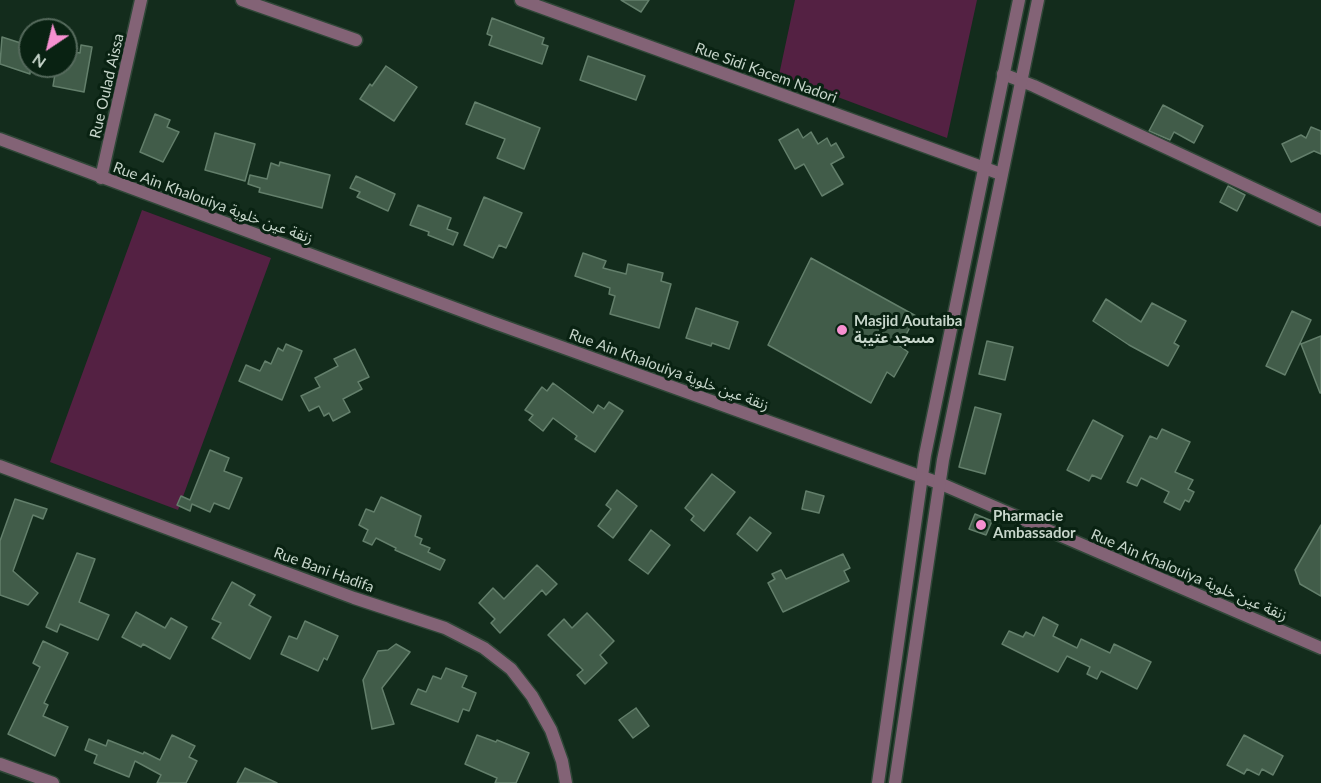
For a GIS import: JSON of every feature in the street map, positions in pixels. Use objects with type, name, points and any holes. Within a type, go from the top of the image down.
[{"type":"street","name":"Rue Oulad Aissa","points":[[101,178],[141,0]]},
{"type":"street","points":[[242,0],[356,40]]},
{"type":"street","name":"Rue Sidi Kacem Nadori","points":[[520,0],[1001,174]]},
{"type":"street","points":[[878,783],[922,476],[1019,0]]},
{"type":"street","points":[[895,783],[939,483],[1038,0]]},
{"type":"street","points":[[1003,74],[1321,220]]},
{"type":"street","name":"Rue Ain Khalouiya زنقة عين خلوية","points":[[0,139],[481,318],[922,476],[1321,648]]},
{"type":"street","name":"Rue Bani Hadifa","points":[[0,466],[354,598],[445,628],[484,648],[511,669],[532,696],[551,730],[562,761],[566,783]]},
{"type":"street","points":[[0,764],[53,783]]},
{"type":"shaded area","points":[[795,0],[977,0],[947,138],[779,75]]},
{"type":"shaded area","points":[[142,210],[271,258],[178,510],[50,462]]},
{"type":"building","points":[[621,0],[649,0],[641,12]]},
{"type":"building","points":[[492,18],[544,38],[542,44],[548,46],[542,64],[489,45],[492,36],[487,34]]},
{"type":"building","points":[[2,37],[18,42],[18,70],[0,64]]},
{"type":"building","points":[[81,45],[92,47],[84,92],[53,86],[54,78],[78,78],[78,53],[80,53]]},
{"type":"building","points":[[588,56],[645,76],[636,100],[580,80]]},
{"type":"building","points":[[386,66],[417,87],[394,121],[360,99]]},
{"type":"building","points":[[475,102],[540,128],[524,169],[497,158],[505,139],[466,124]]},
{"type":"building","points":[[1163,105],[1203,126],[1194,143],[1174,132],[1170,140],[1149,131]]},
{"type":"building","points":[[155,114],[170,120],[167,127],[179,132],[163,162],[140,152]]},
{"type":"building","points":[[1311,127],[1321,131],[1321,154],[1314,151],[1291,162],[1282,144],[1301,135],[1306,138]]},
{"type":"building","points":[[798,129],[803,138],[811,132],[818,144],[827,138],[831,146],[836,143],[844,157],[831,164],[843,184],[822,196],[804,164],[795,169],[779,140]]},
{"type":"building","points":[[215,133],[255,144],[245,181],[205,170]]},
{"type":"building","points":[[280,162],[330,175],[322,208],[259,192],[260,188],[248,184],[250,175],[267,179],[271,163],[279,166]]},
{"type":"building","points":[[356,176],[395,194],[388,211],[357,197],[360,192],[350,188]]},
{"type":"building","points":[[1228,186],[1245,195],[1237,211],[1220,202]]},
{"type":"building","points":[[484,197],[522,213],[506,248],[499,245],[493,258],[464,245]]},
{"type":"building","points":[[418,205],[451,218],[447,229],[458,233],[453,245],[410,225]]},
{"type":"building","points":[[583,253],[606,261],[603,268],[626,274],[628,264],[663,273],[661,281],[671,284],[659,328],[610,314],[615,296],[609,294],[610,288],[575,276]]},
{"type":"building","name":"Masjid Aoutaiba مسجد عتيبة","points":[[811,258],[916,316],[900,346],[908,352],[894,377],[887,372],[871,403],[768,345]]},
{"type":"building","points":[[1106,299],[1141,322],[1152,303],[1186,321],[1174,343],[1179,346],[1168,366],[1129,345],[1093,321]]},
{"type":"building","points":[[696,308],[738,322],[729,349],[686,338]]},
{"type":"building","points":[[1292,311],[1311,320],[1285,375],[1266,366]]},
{"type":"building","points":[[1321,336],[1321,393],[1320,393],[1301,344]]},
{"type":"building","points":[[987,341],[1013,347],[1005,380],[979,374]]},
{"type":"building","points":[[286,344],[302,351],[282,400],[239,381],[246,365],[260,371],[265,361],[271,364],[278,348],[283,351]]},
{"type":"building","points":[[355,349],[369,377],[358,382],[362,389],[343,399],[350,412],[333,421],[329,413],[324,416],[319,406],[309,411],[301,396],[320,387],[315,378],[338,366],[334,359]]},
{"type":"building","points":[[553,383],[593,413],[598,405],[604,409],[609,402],[623,411],[595,452],[575,439],[577,436],[553,418],[543,431],[529,420],[533,415],[525,410],[542,387],[547,391]]},
{"type":"building","points":[[975,407],[1001,414],[985,474],[959,467]]},
{"type":"building","points":[[1093,420],[1123,436],[1101,479],[1092,475],[1089,481],[1067,470]]},
{"type":"building","points":[[1162,429],[1190,442],[1175,472],[1193,480],[1188,489],[1194,492],[1189,502],[1185,500],[1180,510],[1164,502],[1169,492],[1141,478],[1137,486],[1127,482],[1150,436],[1157,439]]},
{"type":"building","points":[[210,450],[229,458],[224,471],[242,478],[229,509],[214,503],[210,512],[192,504],[190,511],[177,505],[181,496],[190,500]]},
{"type":"building","points":[[712,474],[735,492],[704,531],[691,520],[694,516],[685,508]]},
{"type":"building","points":[[617,490],[637,506],[613,538],[598,526],[611,509],[606,505]]},
{"type":"building","points":[[806,491],[824,496],[819,513],[802,509]]},
{"type":"building","points":[[381,497],[421,516],[415,536],[422,539],[420,544],[430,548],[428,552],[445,560],[440,570],[395,550],[396,548],[376,538],[372,545],[363,541],[368,530],[359,525],[366,509],[374,512]]},
{"type":"building","points":[[15,499],[47,509],[43,519],[33,515],[13,571],[38,593],[28,605],[0,595],[0,541]]},
{"type":"building","name":"Pharmacie Ambassador","points":[[975,514],[992,521],[986,535],[969,529]]},
{"type":"building","points":[[750,517],[771,533],[757,551],[737,534]]},
{"type":"building","points":[[1321,525],[1321,596],[1300,584],[1295,570]]},
{"type":"building","points":[[651,530],[670,545],[648,574],[629,560]]},
{"type":"building","points":[[77,553],[95,559],[79,602],[109,615],[98,640],[60,624],[57,632],[46,627]]},
{"type":"building","points":[[843,554],[850,568],[844,571],[849,581],[783,612],[768,583],[775,579],[772,574],[781,570],[786,579]]},
{"type":"building","points":[[537,565],[557,584],[546,595],[542,590],[500,633],[491,623],[495,619],[479,603],[493,588],[504,599]]},
{"type":"building","points":[[232,582],[255,595],[249,605],[271,617],[250,659],[212,638],[221,623],[212,619]]},
{"type":"building","points":[[136,612],[165,628],[171,618],[187,627],[170,659],[143,644],[141,647],[122,637]]},
{"type":"building","points":[[587,613],[614,641],[600,655],[607,663],[585,684],[577,675],[583,670],[548,635],[564,619],[572,628]]},
{"type":"building","points":[[1043,617],[1058,625],[1053,636],[1077,648],[1081,639],[1110,653],[1114,644],[1151,662],[1137,689],[1101,671],[1097,679],[1087,674],[1090,667],[1067,656],[1058,672],[1002,644],[1009,631],[1023,637],[1026,632],[1034,636]]},
{"type":"building","points":[[305,621],[338,636],[327,660],[324,658],[318,671],[281,654],[289,636],[297,639]]},
{"type":"building","points":[[43,641],[68,653],[44,703],[48,705],[43,716],[68,727],[55,756],[8,734],[40,667],[33,663]]},
{"type":"building","points":[[396,644],[410,652],[382,688],[394,724],[372,729],[363,680],[378,651],[388,650]]},
{"type":"building","points":[[446,668],[467,676],[462,687],[476,693],[469,711],[463,709],[458,722],[411,704],[418,689],[426,692],[433,676],[441,679]]},
{"type":"building","points":[[636,708],[649,726],[633,738],[619,720]]},
{"type":"building","points":[[172,735],[195,746],[189,757],[197,761],[186,783],[157,783],[161,775],[135,761],[129,777],[94,763],[97,755],[85,750],[89,739],[106,746],[108,740],[160,760]]},
{"type":"building","points":[[477,735],[496,742],[497,740],[529,753],[516,783],[495,783],[497,778],[465,764]]},
{"type":"building","points":[[1244,735],[1283,756],[1273,775],[1262,769],[1259,775],[1247,769],[1244,774],[1227,765]]},
{"type":"building","points":[[245,768],[277,783],[237,783]]},
{"type":"place","name":"Masjid Aoutaiba مسجد عتيبة","points":[[842,330]]},
{"type":"place","name":"Pharmacie Ambassador","points":[[981,525]]}]
